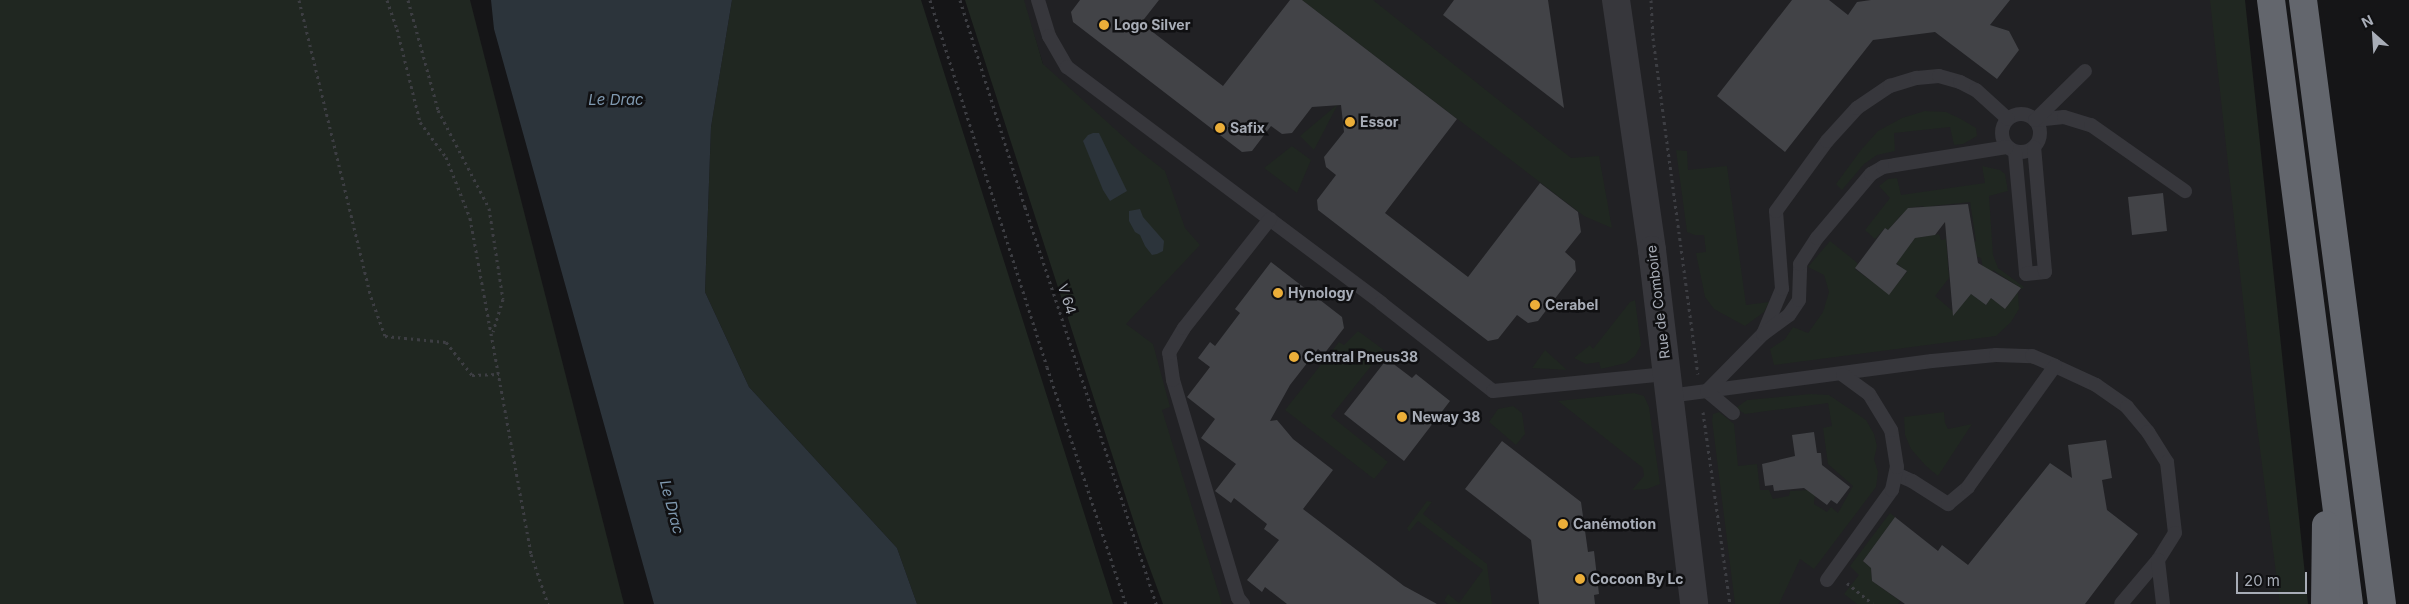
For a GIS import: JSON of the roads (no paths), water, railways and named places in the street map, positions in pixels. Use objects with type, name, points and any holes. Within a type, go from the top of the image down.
[{"type":"highway","points":[[2271,0],[2349,604]]},
{"type":"highway","points":[[2302,0],[2382,604]]},
{"type":"highway","points":[[2325,604],[2329,446]]},
{"type":"street","name":"Rue de Comboire","points":[[1616,0],[1652,250],[1694,604]]},
{"type":"lane","points":[[1038,0],[1049,36],[1067,68],[1270,219],[1493,392],[1668,385],[1704,392],[1932,361],[1996,355],[2032,356],[2096,385],[2127,407],[2148,432],[2166,462],[2174,533],[2158,560],[2121,604]]},
{"type":"lane","points":[[2035,120],[2085,71]]},
{"type":"lane","points":[[1763,334],[1782,289],[1776,212],[1827,142],[1857,108],[1890,86],[1917,78],[1939,76],[1960,82],[1976,90],[2008,119]]},
{"type":"lane","points":[[1704,392],[1763,334],[1790,315],[1798,300],[1800,264],[1817,238],[1870,174],[1882,167],[1895,164],[2011,149],[2026,152],[2034,147],[2040,139],[2040,129],[2035,120],[2027,115],[2017,114],[2008,119],[2002,128],[2002,138],[2011,149],[2026,274],[2045,272],[2034,147]]},
{"type":"lane","points":[[2035,120],[2064,117],[2091,125],[2185,191]]},
{"type":"lane","points":[[1243,604],[1238,598],[1176,389],[1169,353],[1184,328],[1270,219]]},
{"type":"lane","points":[[1896,474],[1912,481],[1948,504],[1968,487],[2055,366]]},
{"type":"lane","points":[[1830,576],[1892,490],[1897,467],[1891,430],[1869,394],[1843,374]]},
{"type":"lane","points":[[1704,392],[1733,413]]},
{"type":"lane","points":[[2158,560],[2163,604]]},
{"type":"water","name":"Le Drac","points":[[491,0],[732,0],[711,127],[705,292],[749,387],[897,548],[917,604],[654,604],[494,29]]},
{"type":"water","points":[[1099,133],[1127,191],[1110,201],[1103,190],[1083,141],[1088,135]]},
{"type":"water","points":[[1140,209],[1143,217],[1164,241],[1163,251],[1157,254],[1152,255],[1129,221],[1129,211]]},
{"type":"place","name":"Logo Silver","points":[[1104,25]]},
{"type":"place","name":"Essor","points":[[1350,122]]},
{"type":"place","name":"Safix","points":[[1220,128]]},
{"type":"place","name":"Hynology","points":[[1278,293]]},
{"type":"place","name":"Cerabel","points":[[1535,305]]},
{"type":"place","name":"Central Pneus38","points":[[1294,357]]},
{"type":"place","name":"Neway 38","points":[[1402,417]]},
{"type":"place","name":"Canémotion","points":[[1563,524]]},
{"type":"place","name":"Cocoon By Lc","points":[[1580,579]]}]
